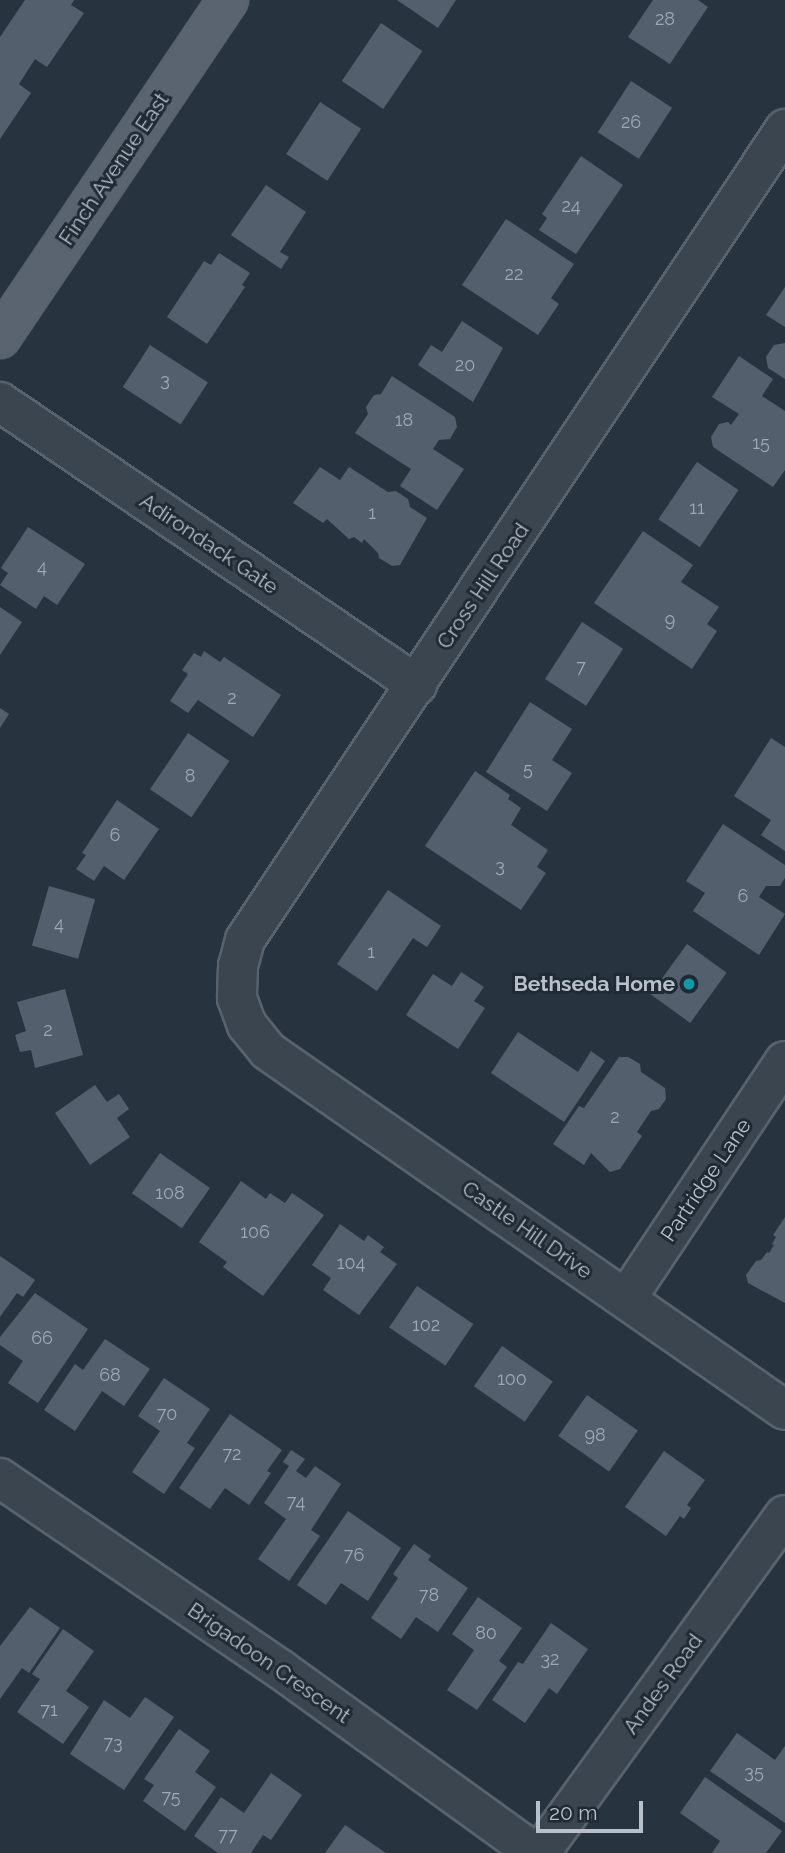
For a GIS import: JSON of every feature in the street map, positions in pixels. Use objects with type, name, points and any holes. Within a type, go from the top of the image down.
[{"type":"main road","name":"Finch Avenue East","points":[[0,338],[228,0]]},
{"type":"street","name":"Cross Hill Road","points":[[268,1051],[247,1025],[237,998],[238,966],[246,940],[785,129]]},
{"type":"street","name":"Adirondack Gate","points":[[0,402],[417,685]]},
{"type":"street","name":"Castle Hill Drive","points":[[268,1051],[785,1410]]},
{"type":"street","name":"Partridge Lane","points":[[626,1299],[785,1061]]},
{"type":"street","name":"Brigadoon Crescent","points":[[0,1478],[280,1670],[538,1853]]},
{"type":"street","name":"Andes Road","points":[[538,1853],[785,1515]]},
{"type":"building","points":[[25,0],[74,0],[71,5],[84,13],[47,67],[35,59],[19,84],[31,93],[0,139],[0,37]]},
{"type":"building","points":[[397,0],[456,0],[438,28]]},
{"type":"building","points":[[653,0],[698,0],[708,7],[670,64],[628,37]]},
{"type":"building","points":[[381,23],[422,51],[383,109],[342,81]]},
{"type":"building","points":[[631,81],[672,108],[639,159],[598,132]]},
{"type":"building","points":[[320,102],[361,129],[327,181],[286,154]]},
{"type":"building","points":[[581,156],[623,185],[576,254],[539,230],[547,218],[542,214]]},
{"type":"building","points":[[266,185],[306,212],[280,252],[289,257],[281,269],[231,235]]},
{"type":"building","points":[[506,219],[574,264],[551,298],[559,304],[538,335],[462,285]]},
{"type":"building","points":[[219,253],[250,273],[242,285],[245,287],[207,344],[167,317],[204,261],[211,265]]},
{"type":"building","points":[[785,287],[785,327],[766,315]]},
{"type":"building","points":[[462,321],[503,348],[473,402],[418,365],[431,345],[442,352]]},
{"type":"building","points":[[785,343],[785,379],[768,368],[766,357],[774,345]]},
{"type":"building","points":[[150,345],[208,383],[181,425],[123,387]]},
{"type":"building","points":[[739,356],[773,379],[762,396],[785,411],[785,470],[773,487],[713,447],[711,437],[719,424],[728,422],[731,425],[739,414],[712,397]]},
{"type":"building","points":[[392,376],[455,417],[457,427],[450,439],[439,440],[433,449],[464,469],[437,510],[400,486],[411,469],[355,433],[368,414],[366,407],[374,395],[381,394]]},
{"type":"building","points":[[697,462],[738,490],[700,547],[658,519]]},
{"type":"building","points":[[320,467],[340,480],[349,467],[388,492],[396,491],[408,499],[410,507],[427,518],[400,565],[392,566],[379,558],[378,553],[364,539],[362,543],[354,537],[349,539],[327,519],[323,523],[293,503]]},
{"type":"building","points":[[28,527],[85,564],[57,605],[44,596],[36,609],[0,585],[8,573],[1,568]]},
{"type":"building","points":[[643,531],[693,565],[681,582],[719,607],[707,624],[717,631],[692,669],[594,603]]},
{"type":"building","points":[[0,607],[22,622],[0,655]]},
{"type":"building","points":[[582,622],[623,649],[586,706],[545,679]]},
{"type":"building","points":[[204,651],[220,662],[224,657],[281,695],[253,737],[198,700],[188,713],[170,701],[188,674],[182,670],[194,653],[201,657]]},
{"type":"building","points":[[530,702],[572,729],[552,760],[572,773],[547,811],[486,772]]},
{"type":"building","points":[[0,708],[9,714],[0,728]]},
{"type":"building","points":[[188,733],[229,761],[191,817],[150,789]]},
{"type":"building","points":[[771,738],[785,747],[785,851],[761,835],[771,820],[734,796]]},
{"type":"building","points":[[475,771],[510,795],[508,799],[521,808],[511,825],[548,850],[537,867],[546,873],[521,910],[425,846]]},
{"type":"building","points":[[117,800],[159,829],[124,880],[104,866],[94,881],[76,869],[86,855],[82,853]]},
{"type":"building","points":[[723,824],[785,865],[785,878],[780,886],[766,886],[759,897],[785,914],[759,955],[693,911],[705,893],[686,881]]},
{"type":"building","points":[[49,886],[95,899],[78,959],[32,946]]},
{"type":"building","points":[[388,890],[441,926],[427,947],[413,938],[377,991],[337,964]]},
{"type":"building","name":"Bethseda Home","points":[[687,944],[727,973],[690,1023],[651,994]]},
{"type":"building","points":[[461,972],[484,987],[474,1001],[485,1008],[458,1049],[406,1015],[433,974],[452,986]]},
{"type":"building","points":[[65,989],[83,1055],[35,1068],[31,1050],[20,1052],[15,1035],[26,1031],[17,1002]]},
{"type":"building","points":[[518,1032],[578,1072],[591,1051],[605,1061],[564,1122],[491,1073]]},
{"type":"building","points":[[619,1057],[628,1057],[640,1064],[641,1072],[665,1088],[666,1099],[659,1109],[651,1111],[637,1132],[642,1136],[620,1169],[610,1172],[591,1153],[584,1165],[553,1144],[579,1106],[584,1108]]},
{"type":"building","points":[[95,1085],[107,1102],[119,1094],[129,1109],[117,1118],[130,1137],[90,1165],[55,1113]]},
{"type":"building","points":[[160,1153],[210,1188],[182,1228],[132,1193]]},
{"type":"building","points":[[241,1181],[266,1199],[270,1193],[285,1203],[292,1193],[324,1215],[263,1296],[223,1267],[227,1262],[199,1242]]},
{"type":"building","points":[[785,1217],[785,1303],[748,1283],[746,1275],[756,1261],[769,1253],[776,1237],[773,1235]]},
{"type":"building","points":[[340,1224],[364,1241],[368,1235],[384,1247],[380,1252],[397,1264],[359,1315],[323,1290],[331,1278],[312,1265]]},
{"type":"building","points":[[0,1256],[35,1280],[23,1297],[17,1293],[0,1317]]},
{"type":"building","points":[[417,1286],[473,1324],[445,1365],[389,1327]]},
{"type":"building","points":[[35,1293],[88,1329],[38,1403],[8,1383],[23,1361],[0,1345],[0,1337]]},
{"type":"building","points":[[105,1339],[150,1369],[124,1406],[102,1391],[75,1431],[44,1410],[75,1364],[83,1370]]},
{"type":"building","points":[[502,1346],[553,1382],[525,1422],[474,1386]]},
{"type":"building","points":[[164,1378],[210,1409],[187,1443],[195,1448],[164,1494],[132,1472],[160,1431],[138,1416]]},
{"type":"building","points":[[587,1395],[638,1431],[609,1472],[558,1436]]},
{"type":"building","points":[[230,1414],[282,1450],[267,1471],[271,1473],[249,1505],[225,1488],[210,1509],[179,1488]]},
{"type":"building","points":[[291,1450],[305,1459],[296,1471],[306,1478],[315,1466],[341,1484],[311,1530],[320,1536],[289,1581],[258,1559],[286,1519],[264,1503],[289,1466],[283,1462]]},
{"type":"building","points":[[664,1451],[705,1480],[687,1505],[691,1508],[684,1519],[680,1516],[666,1536],[625,1507]]},
{"type":"building","points":[[348,1511],[401,1548],[368,1601],[341,1583],[326,1605],[297,1585]]},
{"type":"building","points":[[414,1544],[431,1556],[428,1560],[468,1588],[438,1632],[416,1617],[401,1639],[371,1618],[398,1578],[393,1574]]},
{"type":"building","points":[[478,1597],[522,1628],[499,1661],[507,1667],[477,1710],[447,1690],[474,1650],[452,1634]]},
{"type":"building","points":[[30,1607],[60,1628],[29,1673],[22,1668],[0,1699],[0,1646]]},
{"type":"building","points":[[551,1623],[588,1649],[557,1694],[549,1688],[525,1723],[492,1700],[518,1662],[523,1664]]},
{"type":"building","points":[[63,1629],[94,1651],[66,1691],[89,1707],[63,1744],[17,1712],[40,1679],[32,1674]]},
{"type":"building","points":[[145,1697],[174,1717],[124,1790],[70,1754],[104,1700],[130,1718]]},
{"type":"building","points":[[179,1729],[210,1751],[195,1772],[216,1787],[185,1831],[143,1801],[154,1785],[144,1779]]},
{"type":"building","points":[[737,1733],[775,1760],[785,1746],[785,1823],[710,1771]]},
{"type":"building","points":[[271,1773],[302,1795],[271,1840],[263,1835],[251,1853],[218,1853],[194,1836],[221,1797],[244,1813]]},
{"type":"building","points":[[705,1777],[782,1831],[766,1853],[712,1853],[720,1841],[680,1813]]},
{"type":"building","points":[[345,1825],[386,1853],[325,1853]]},
{"type":"place","name":"Bethseda Home","points":[[689,984]]}]
